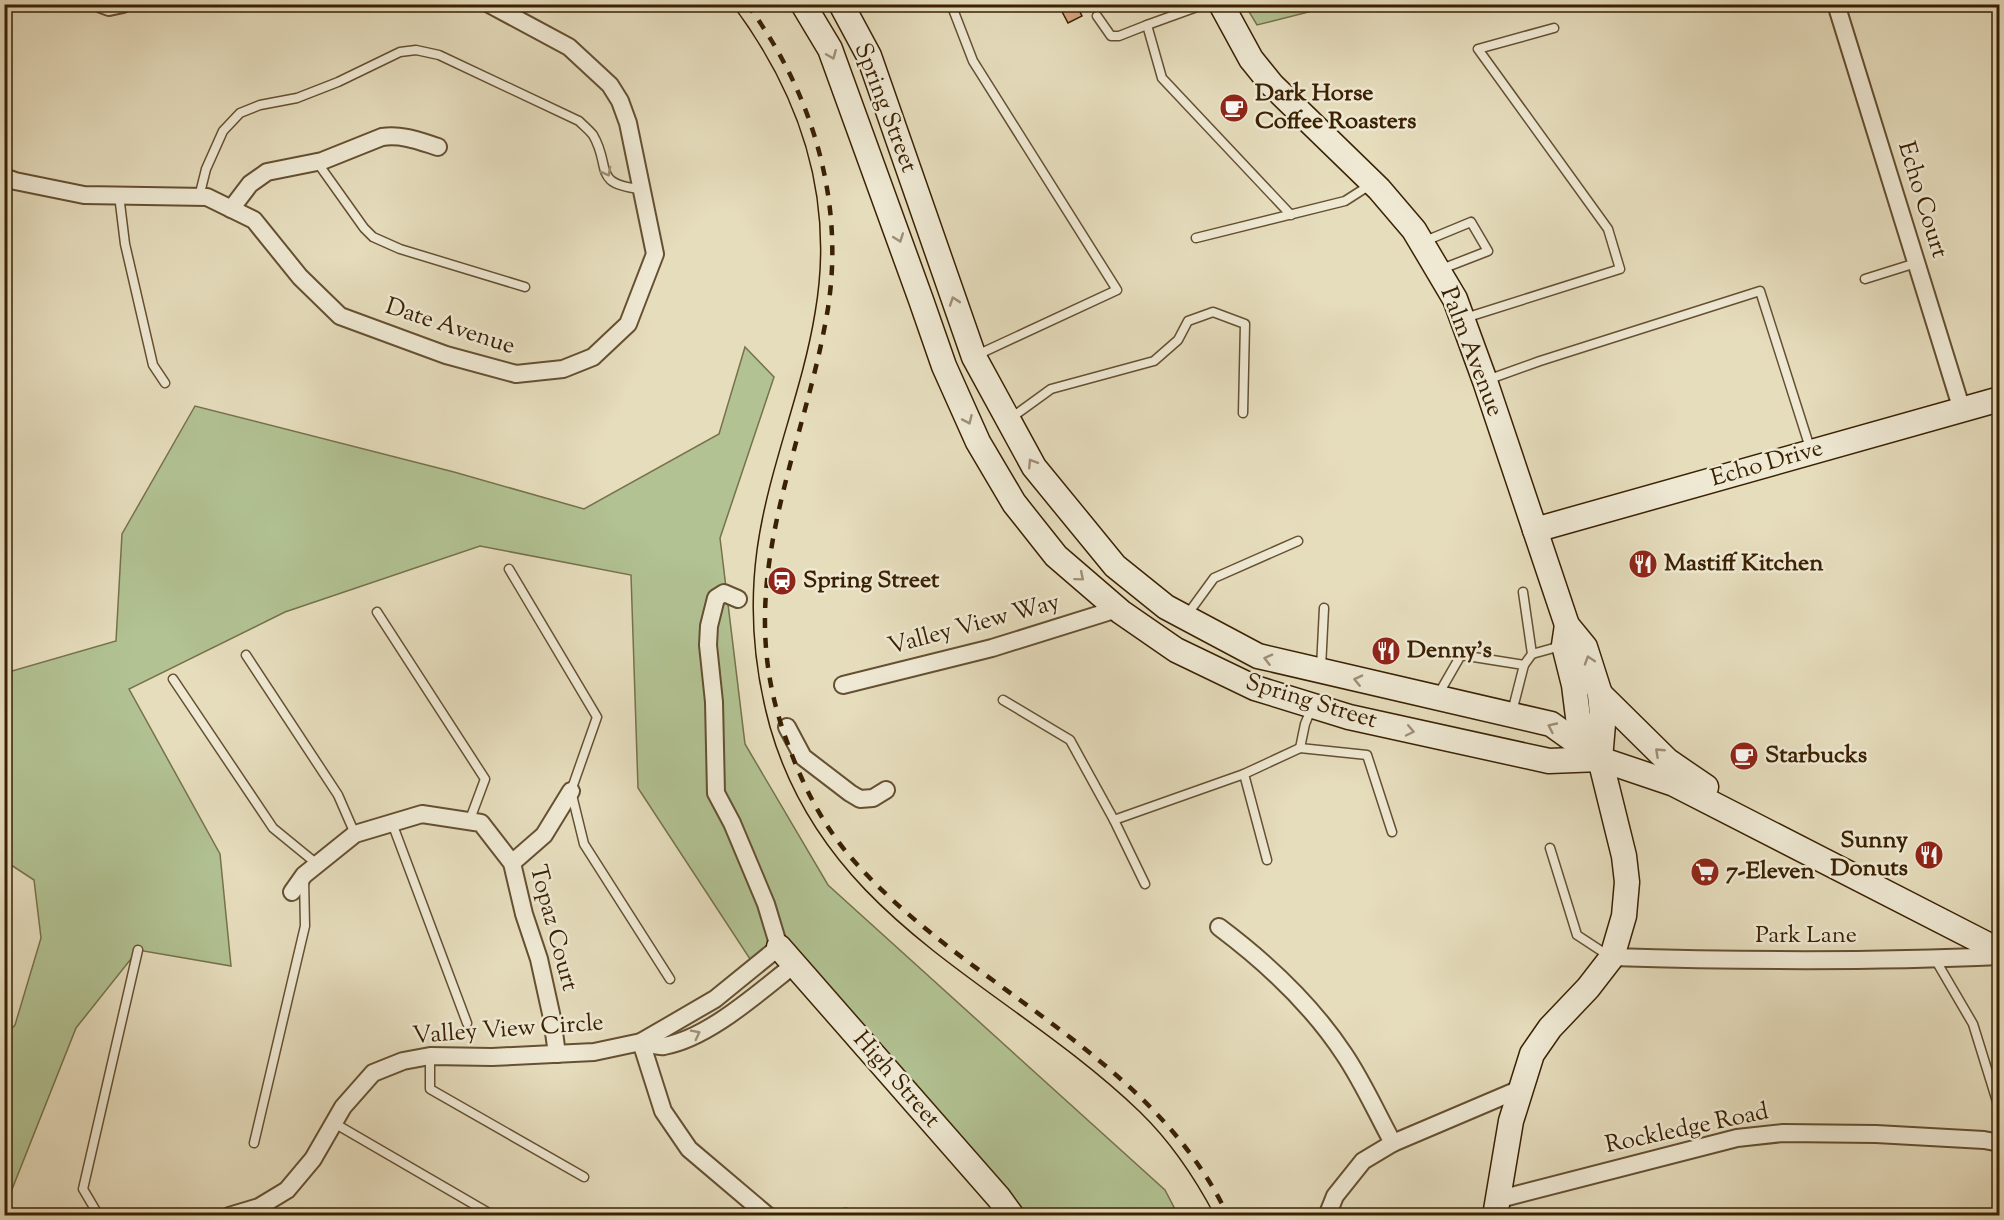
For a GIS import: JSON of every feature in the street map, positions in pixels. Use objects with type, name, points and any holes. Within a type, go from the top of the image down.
[{"type":"main road","name":"Spring Street","points":[[803,4],[830,49],[944,366],[978,442],[1014,503],[1056,556],[1117,609],[1176,650],[1255,688],[1349,717],[1549,760],[1600,759]]},
{"type":"main road","name":"Spring Street","points":[[841,4],[868,56],[974,357],[1034,467],[1115,566],[1166,607],[1258,656],[1551,724],[1600,759],[1674,784],[2000,951]]},
{"type":"main road","name":"Palm Avenue","points":[[1221,4],[1251,59],[1272,85],[1372,183],[1414,230],[1455,299],[1535,530],[1566,635],[1578,717],[1600,759]]},
{"type":"main road","name":"Echo Drive","points":[[1535,530],[2000,399]]},
{"type":"main road","name":"Palm Avenue","points":[[1566,635],[1585,647],[1600,694],[1603,724],[1600,759]]},
{"type":"main road","points":[[1312,706],[1323,672]]},
{"type":"main road","points":[[1600,694],[1668,761],[1705,786],[1716,805]]},
{"type":"main road","points":[[1496,1208],[1511,1121],[1532,1054],[1550,1028],[1588,988],[1612,957],[1624,916],[1627,882],[1624,856],[1600,759]]},
{"type":"main road","name":"High Street","points":[[787,955],[1012,1215]]},
{"type":"street","points":[[101,4],[109,7],[123,4]]},
{"type":"street","name":"Date Avenue","points":[[4,177],[15,182],[84,195],[207,197],[254,220],[300,277],[340,316],[446,355],[516,374],[563,369],[593,357],[628,324],[655,254],[628,123],[620,101],[610,85],[569,46],[489,4]]},
{"type":"street","name":"Echo Court","points":[[1836,4],[1962,410]]},
{"type":"street","points":[[231,209],[250,184],[267,172],[345,154],[382,137],[405,137],[438,147]]},
{"type":"street","points":[[641,1042],[662,1047],[689,1038],[722,1020],[787,955],[732,823],[716,792],[714,702],[708,645],[709,627],[716,598],[724,593],[738,599]]},
{"type":"street","name":"Valley View Way","points":[[843,685],[993,648],[1117,609]]},
{"type":"street","points":[[787,727],[803,757],[850,793],[860,799],[873,798],[886,790]]},
{"type":"street","points":[[512,863],[544,835],[571,791]]},
{"type":"street","name":"Topaz Court","points":[[292,892],[310,869],[355,834],[422,814],[482,823],[512,863],[524,914],[539,959],[557,1054]]},
{"type":"street","points":[[1219,927],[1260,958],[1313,1012],[1345,1055],[1393,1143]]},
{"type":"street","name":"Valley View Circle","points":[[229,1215],[259,1207],[288,1190],[313,1158],[344,1107],[373,1073],[403,1060],[430,1056],[492,1057],[594,1052],[641,1042],[787,955]]},
{"type":"street","name":"Park Lane","points":[[1612,957],[1736,960],[1935,959],[2000,956]]},
{"type":"street","points":[[641,1042],[663,1111],[689,1149],[768,1215]]},
{"type":"street","points":[[1327,1215],[1335,1196],[1363,1161],[1393,1143],[1520,1089]]},
{"type":"street","name":"Rockledge Road","points":[[1496,1208],[1737,1138],[1782,1132],[1876,1134],[1984,1140],[2000,1143]]},
{"type":"lane","points":[[951,4],[973,61],[1117,290],[974,357]]},
{"type":"lane","points":[[1097,16],[1112,36],[1119,36],[1205,4]]},
{"type":"lane","points":[[1147,25],[1162,78],[1291,214]]},
{"type":"lane","points":[[1462,319],[1620,270],[1608,229],[1478,49],[1554,28]]},
{"type":"lane","points":[[199,197],[206,169],[223,131],[240,113],[260,105],[297,98],[338,82],[400,52],[416,50],[439,55],[579,122],[592,133],[607,178],[614,184],[641,189]]},
{"type":"lane","points":[[317,162],[364,228],[373,237],[400,249],[525,287]]},
{"type":"lane","points":[[1196,238],[1345,201],[1372,183]]},
{"type":"lane","points":[[118,195],[125,244],[153,365],[165,383]]},
{"type":"lane","points":[[1422,243],[1471,222],[1488,251],[1438,270]]},
{"type":"lane","points":[[1865,279],[1916,263]]},
{"type":"lane","points":[[1485,381],[1540,361],[1760,291],[1811,452]]},
{"type":"lane","points":[[1008,420],[1052,389],[1154,361],[1178,340],[1188,321],[1213,312],[1245,324],[1243,413]]},
{"type":"lane","points":[[1185,618],[1214,578],[1298,541]]},
{"type":"lane","points":[[509,568],[597,717],[571,791],[584,844],[670,979]]},
{"type":"lane","points":[[1522,592],[1532,654]]},
{"type":"lane","points":[[1323,672],[1324,608]]},
{"type":"lane","points":[[377,612],[485,779],[469,822]]},
{"type":"lane","points":[[1511,715],[1524,665],[1532,654],[1566,635]]},
{"type":"lane","points":[[246,655],[338,795],[355,834]]},
{"type":"lane","points":[[1436,698],[1461,655],[1524,665]]},
{"type":"lane","points":[[173,679],[273,828],[310,869],[305,926],[254,1143]]},
{"type":"lane","points":[[1003,700],[1070,740],[1114,820],[1145,884]]},
{"type":"lane","points":[[1300,748],[1312,706]]},
{"type":"lane","points":[[1114,820],[1244,774],[1300,748],[1367,755],[1392,832]]},
{"type":"lane","points":[[1244,774],[1267,860]]},
{"type":"lane","points":[[392,823],[467,1023]]},
{"type":"lane","points":[[1550,848],[1577,935],[1612,957]]},
{"type":"lane","points":[[99,1215],[83,1189],[138,950]]},
{"type":"lane","points":[[1935,959],[1973,1024],[2000,1111]]},
{"type":"lane","points":[[430,1056],[430,1089],[584,1177]]},
{"type":"lane","points":[[334,1123],[494,1215]]},
{"type":"lane","points":[[832,1215],[846,1213],[848,1215]]},
{"type":"green space","points":[[1245,5],[1336,5],[1257,25]]},
{"type":"green space","points":[[745,347],[774,377],[720,538],[745,744],[828,885],[1165,1190],[1178,1215],[1000,1215],[780,947],[752,962],[638,788],[631,575],[480,546],[285,612],[129,689],[220,854],[231,966],[138,950],[76,1028],[5,1207],[5,1035],[15,1025],[41,938],[34,880],[5,861],[5,673],[116,641],[122,534],[195,406],[454,472],[584,509],[719,434]]},
{"type":"building","points":[[1058,4],[1076,4],[1082,16],[1068,23]]},
{"type":"tram line","points":[[732,4],[777,75],[794,112],[807,150],[816,189],[820,229],[820,270],[815,313],[802,372],[762,520],[753,594],[753,617],[760,683],[770,727],[796,795],[833,852],[876,901],[926,945],[1088,1066],[1140,1112],[1182,1161],[1215,1216]]},
{"type":"railway","points":[[747,4],[770,38],[806,112],[819,151],[832,232],[832,273],[827,314],[778,516],[769,566],[765,616],[768,668],[780,721],[792,756],[816,808],[848,854],[894,901],[944,944],[1103,1064],[1151,1108],[1194,1158],[1228,1216]]},
{"type":"place","name":"Dark Horse Coffee Roasters","points":[[1234,108]]},
{"type":"place","name":"Mastiff Kitchen","points":[[1643,564]]},
{"type":"place","name":"Spring Street","points":[[782,581]]},
{"type":"place","name":"Denny's","points":[[1386,651]]},
{"type":"place","name":"Starbucks","points":[[1744,756]]},
{"type":"place","name":"Sunny Donuts","points":[[1929,855]]},
{"type":"place","name":"7-Eleven","points":[[1705,872]]}]
